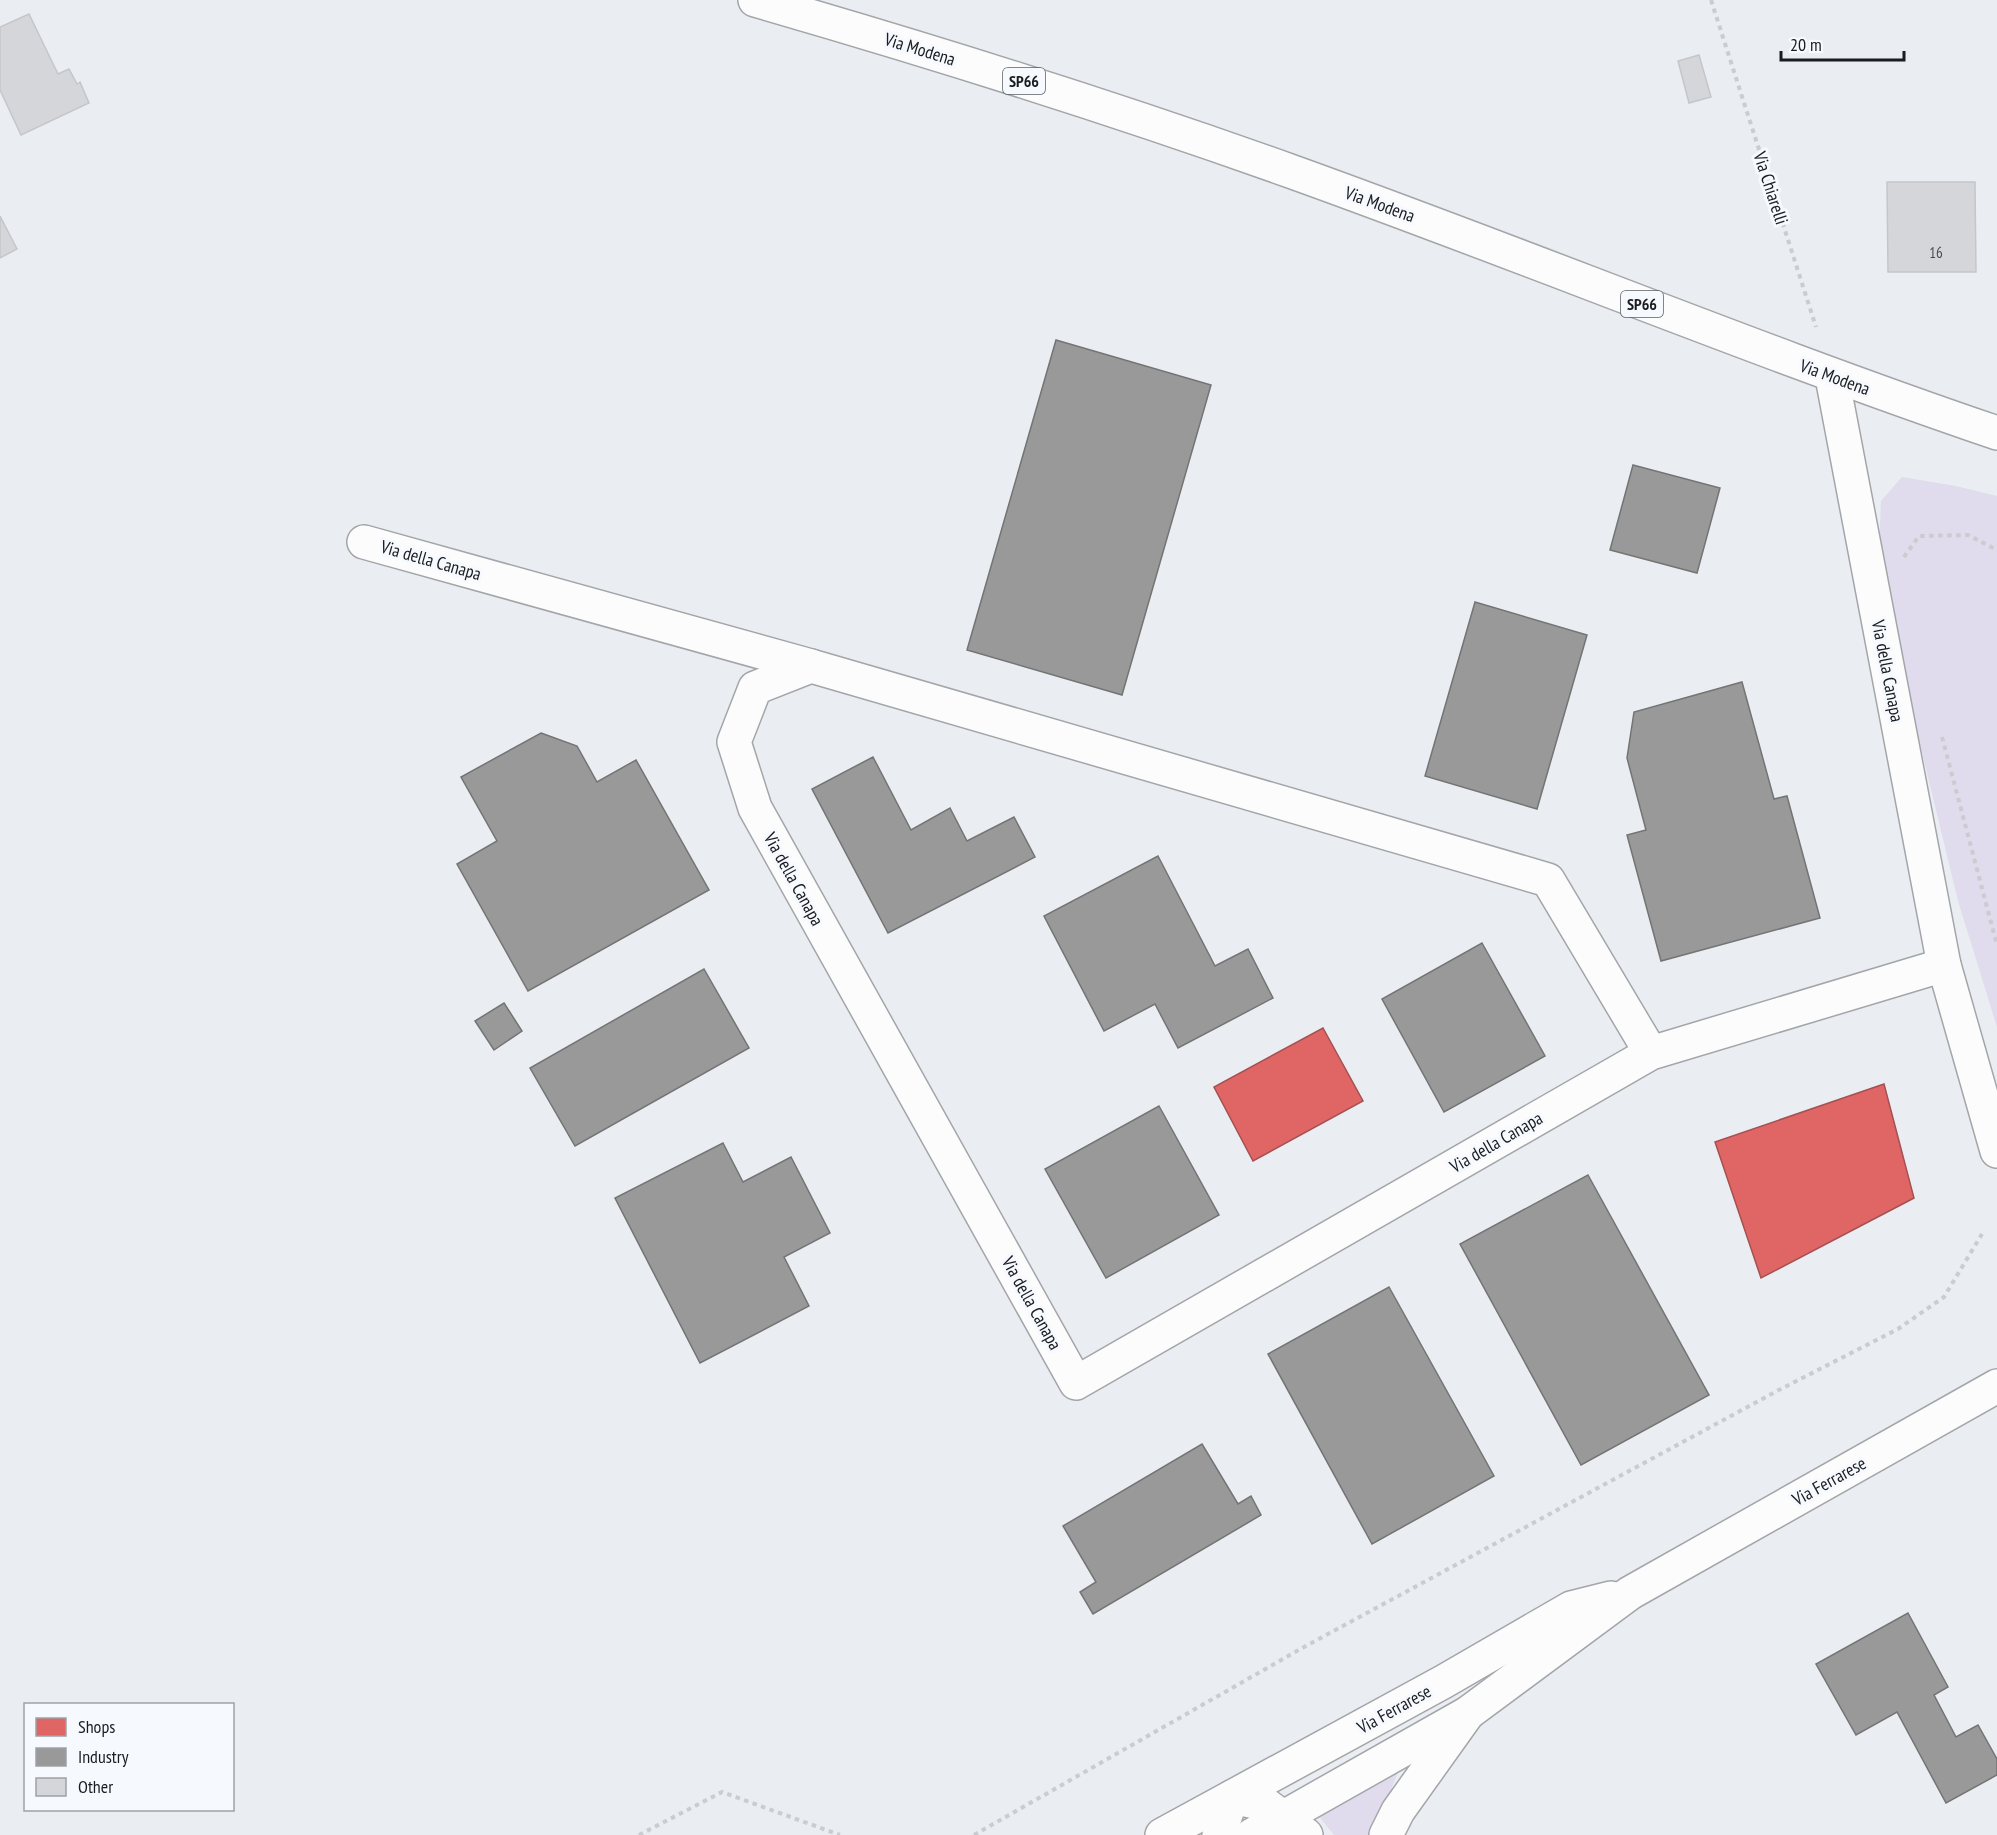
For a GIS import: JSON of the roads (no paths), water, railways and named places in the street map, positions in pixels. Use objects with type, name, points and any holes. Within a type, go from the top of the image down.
[{"type":"street","name":"Via Modena","points":[[755,0],[1026,81],[1289,171],[1832,377],[1997,433]]},
{"type":"street","name":"Via della Canapa","points":[[1832,377],[1944,965],[1997,1151]]},
{"type":"street","name":"Via della Canapa","points":[[364,542],[811,666],[1548,880],[1651,1053]]},
{"type":"street","name":"Via della Canapa","points":[[811,666],[755,687],[734,742],[755,808],[1076,1383],[1651,1053],[1944,965]]},
{"type":"street","name":"Via Ferrarese","points":[[1252,1835],[1295,1827],[1468,1713],[1630,1593],[1997,1386]]},
{"type":"street","name":"Via Ferrarese","points":[[1162,1835],[1571,1608],[1630,1593]]},
{"type":"street","points":[[1386,1835],[1398,1811],[1468,1713]]},
{"type":"street","points":[[1219,1835],[1232,1797],[1265,1804],[1295,1827]]}]
